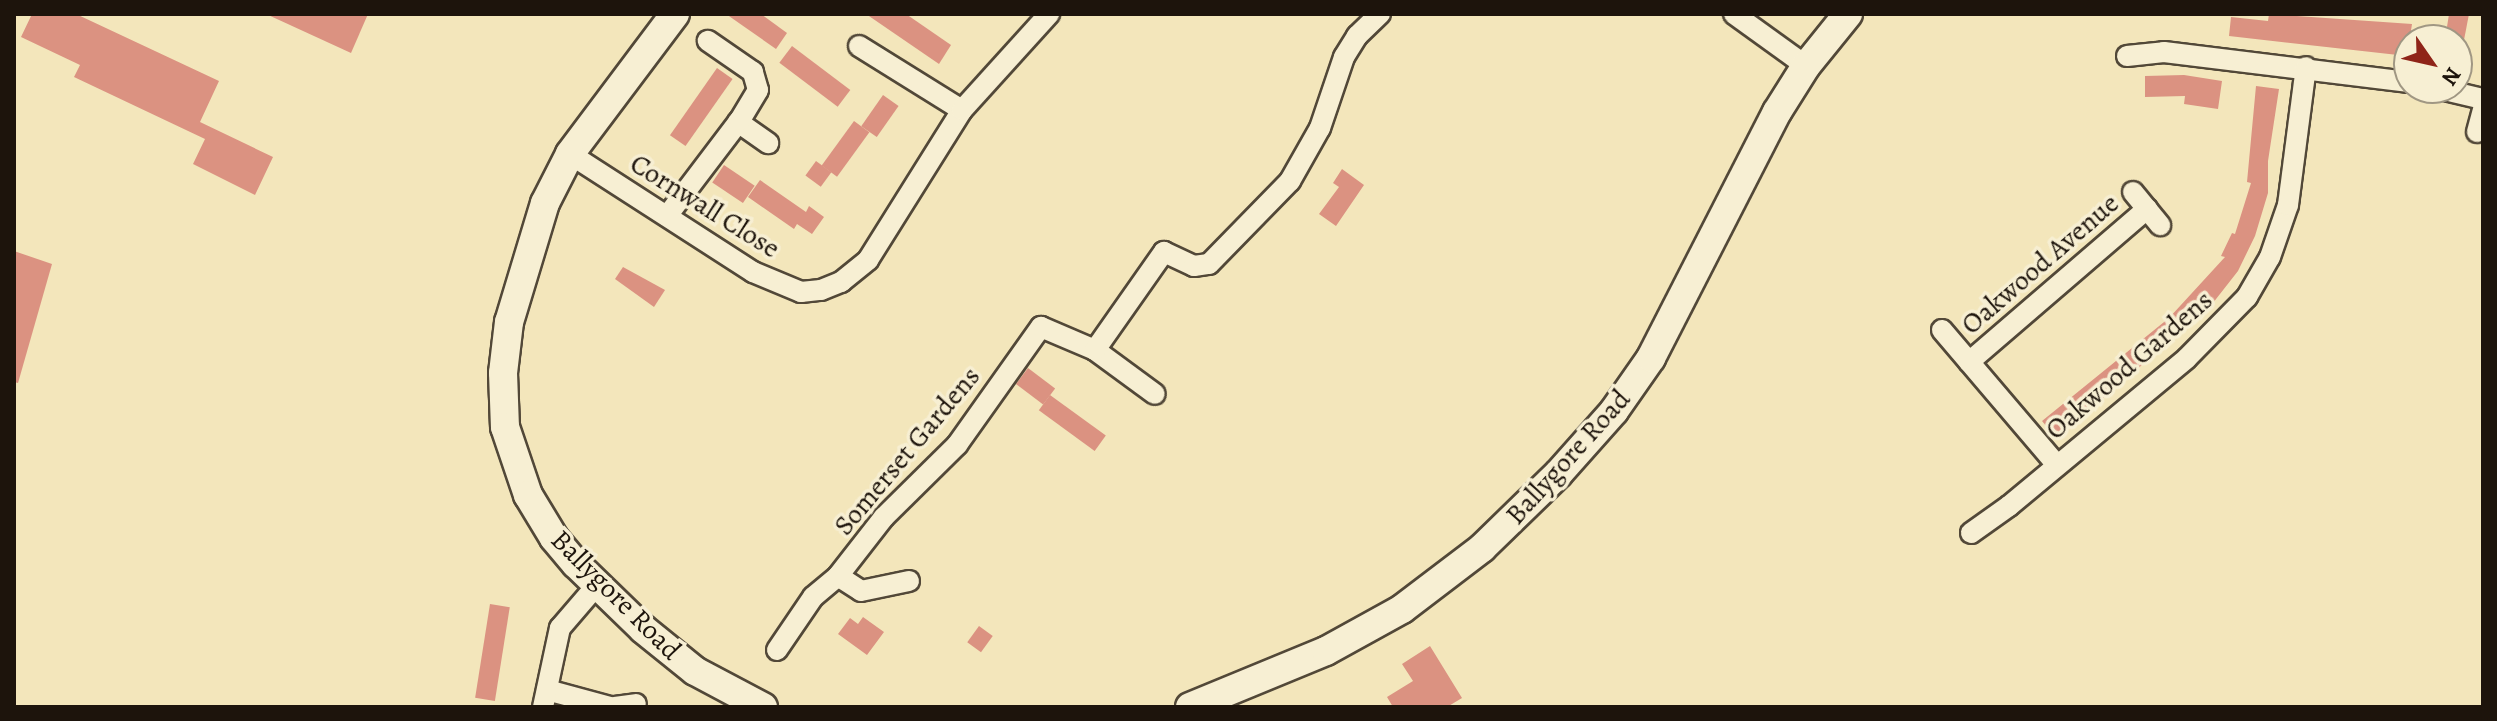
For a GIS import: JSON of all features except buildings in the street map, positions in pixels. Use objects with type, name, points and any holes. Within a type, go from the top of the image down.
[{"type":"street","name":"Ballygore Road","points":[[675,14],[570,154],[545,203],[515,295],[505,347],[502,403],[509,447],[528,495],[554,538],[643,629],[695,671],[763,707]]},
{"type":"street","name":"Cornwall Close","points":[[570,154],[729,259],[777,284],[801,292],[821,290],[841,282],[868,260],[962,110],[1049,14]]},
{"type":"street","points":[[1155,394],[1095,350],[1164,252],[1194,266],[1209,264],[1290,181],[1320,128],[1344,57],[1357,36],[1380,14]]},
{"type":"street","points":[[1734,14],[1806,66]]},
{"type":"street","name":"Ballygore Road","points":[[1190,707],[1326,651],[1402,609],[1482,548],[1559,473],[1614,411],[1651,358],[1761,143],[1806,66],[1848,14]]},
{"type":"street","points":[[667,216],[738,122],[758,90],[758,81],[753,72],[708,41]]},
{"type":"street","points":[[859,46],[962,110]]},
{"type":"street","points":[[2127,56],[2164,52],[2393,80]]},
{"type":"street","name":"Oakwood Gardens","points":[[1971,533],[2187,358],[2247,297],[2270,257],[2288,205],[2306,67]]},
{"type":"street","points":[[2477,132],[2483,110]]},
{"type":"street","points":[[738,122],[768,143]]},
{"type":"street","name":"Oakwood Avenue","points":[[1969,362],[2154,217],[2133,192]]},
{"type":"street","name":"Somerset Gardens","points":[[777,650],[813,597],[838,576],[884,517],[957,445],[1041,327],[1095,350]]},
{"type":"street","name":"Oakwood Avenue","points":[[1942,330],[2057,465]]},
{"type":"street","points":[[838,576],[861,591],[909,581]]},
{"type":"street","points":[[597,585],[560,628],[545,699],[612,707],[636,704]]}]
